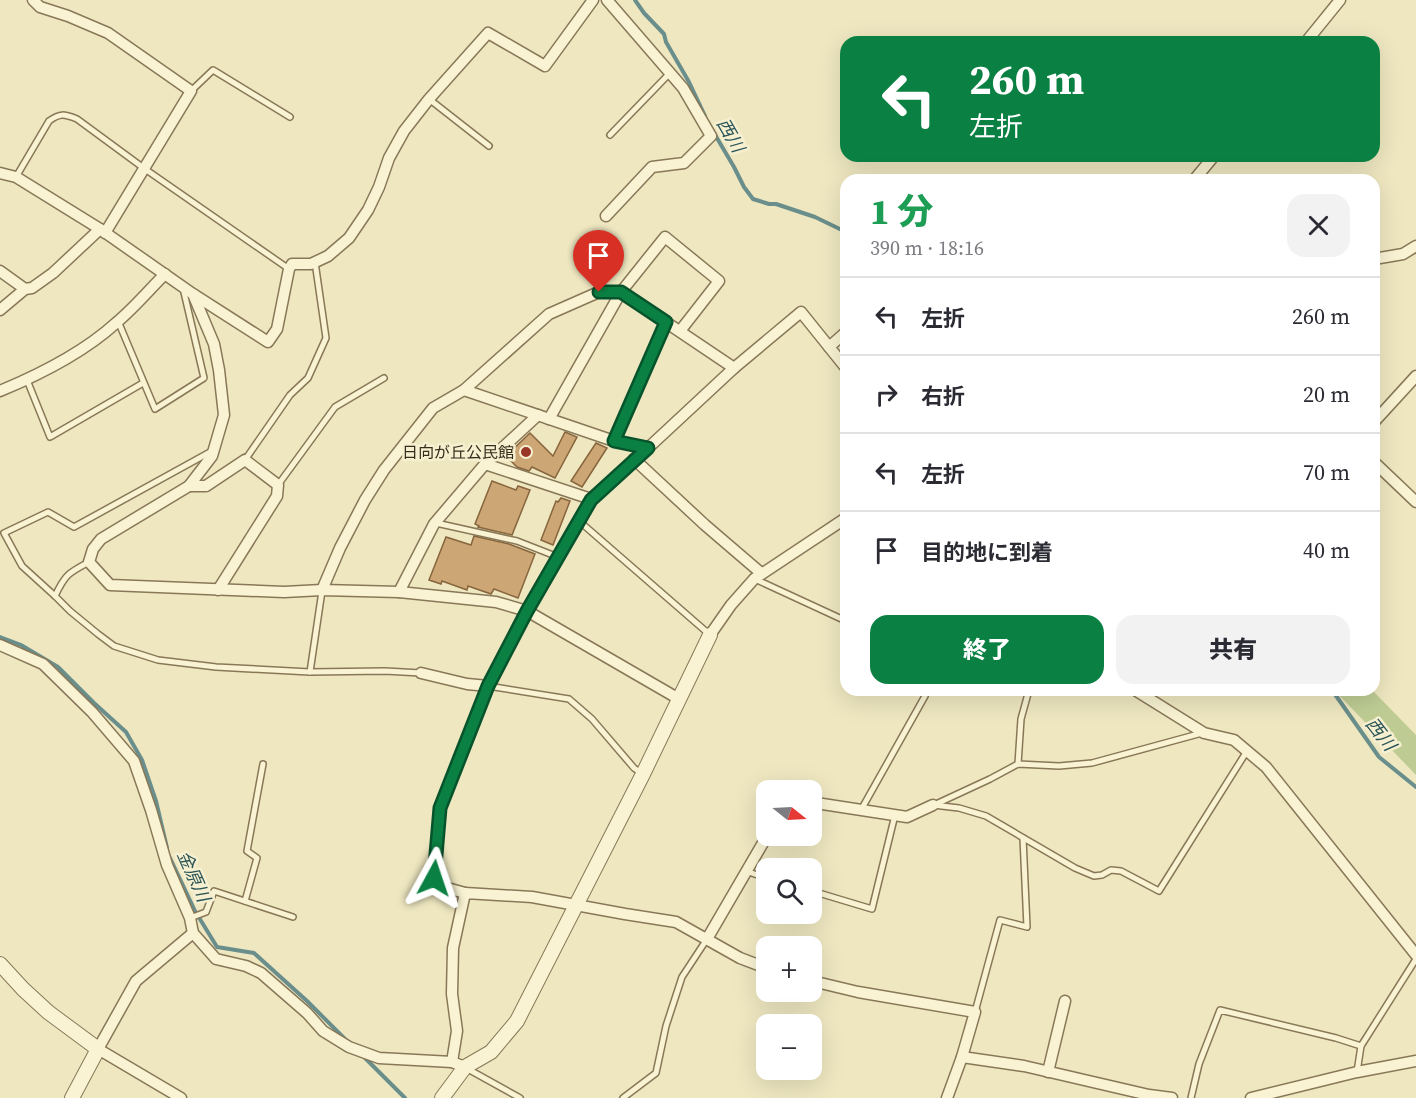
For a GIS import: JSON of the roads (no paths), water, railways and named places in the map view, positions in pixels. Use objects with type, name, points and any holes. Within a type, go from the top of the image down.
[{"type":"street","points":[[0,310],[25,289],[32,288],[53,273],[103,231],[145,169],[192,91],[108,33],[40,7],[33,0]]},
{"type":"street","points":[[0,173],[16,177],[103,231],[193,294],[268,342],[277,329],[292,264],[311,264],[328,256],[349,238],[368,210],[389,158],[404,131],[429,99],[488,33],[545,66],[593,0]]},
{"type":"street","points":[[606,216],[652,167],[684,163],[711,136],[683,88],[607,0]]},
{"type":"street","points":[[1311,36],[1340,0]]},
{"type":"street","points":[[1199,174],[1209,162]]},
{"type":"street","points":[[549,419],[621,292],[666,237],[719,281],[680,332]]},
{"type":"street","points":[[1380,258],[1403,254],[1416,246]]},
{"type":"street","points":[[0,270],[25,289]]},
{"type":"street","points":[[0,391],[51,368],[75,354],[118,321],[165,274]]},
{"type":"street","points":[[322,590],[340,548],[365,500],[384,470],[433,408],[464,390],[549,314],[599,292],[621,292],[734,368]]},
{"type":"street","points":[[193,294],[214,344],[224,415],[212,456],[189,486],[101,539],[93,549],[89,562],[110,585],[284,592],[399,591],[496,602],[527,611],[679,699]]},
{"type":"street","points":[[756,964],[740,958],[676,922],[625,915],[532,897],[465,893],[440,886],[434,878],[440,808],[488,686],[527,611],[591,500],[734,368],[801,312],[840,361]]},
{"type":"street","points":[[829,347],[840,337]]},
{"type":"street","points":[[1380,415],[1416,376]]},
{"type":"street","points":[[464,390],[614,441],[648,448]]},
{"type":"street","points":[[399,591],[435,523],[485,464],[538,415]]},
{"type":"street","points":[[634,459],[758,576]]},
{"type":"street","points":[[189,486],[206,486],[245,460],[278,485],[277,496],[218,590]]},
{"type":"street","points":[[485,464],[591,500]]},
{"type":"street","points":[[1380,468],[1416,502]]},
{"type":"street","points":[[0,645],[43,664],[92,712],[134,761],[152,810],[167,865],[190,918],[193,933],[216,959],[246,966],[261,973],[307,1013],[323,1031],[349,1047],[379,1058],[458,1064],[490,1052],[517,1022],[710,635],[731,605],[758,576],[840,522]]},
{"type":"street","points":[[421,673],[467,684],[488,686]]},
{"type":"street","points":[[1145,696],[1204,733],[1234,740],[1266,767],[1416,957]]},
{"type":"street","points":[[822,804],[907,817],[933,805]]},
{"type":"street","points":[[707,939],[761,846]]},
{"type":"street","points":[[442,1098],[458,1064],[457,1031],[452,994],[453,948],[465,893]]},
{"type":"street","points":[[72,1098],[136,981],[193,933]]},
{"type":"street","points":[[0,964],[22,989],[48,1012],[98,1048],[181,1098]]},
{"type":"street","points":[[822,983],[858,992],[975,1012],[947,1098]]},
{"type":"street","points":[[1048,1072],[1065,1001]]},
{"type":"street","points":[[962,1057],[1024,1066],[1154,1097],[1172,1098]]},
{"type":"street","points":[[1258,1097],[1416,1060]]},
{"type":"lane","points":[[192,91],[213,70],[290,117]]},
{"type":"lane","points":[[610,135],[670,73]]},
{"type":"lane","points":[[429,99],[489,146]]},
{"type":"lane","points":[[16,177],[49,122],[57,115],[67,115],[77,119],[289,269]]},
{"type":"lane","points":[[245,460],[290,395],[308,378],[326,338],[315,262]]},
{"type":"lane","points":[[118,321],[155,409],[204,378],[183,286]]},
{"type":"lane","points":[[614,441],[666,322]]},
{"type":"lane","points":[[278,485],[335,406],[384,378]]},
{"type":"lane","points":[[27,379],[50,437],[143,383]]},
{"type":"lane","points":[[213,450],[74,527],[48,512],[4,533],[22,566],[70,611],[114,646],[158,660],[216,667],[310,672],[421,673]]},
{"type":"lane","points":[[579,521],[710,635]]},
{"type":"lane","points":[[435,523],[517,541],[558,557]]},
{"type":"lane","points":[[55,596],[64,578],[89,562]]},
{"type":"lane","points":[[758,576],[840,618]]},
{"type":"lane","points":[[310,672],[322,590]]},
{"type":"lane","points":[[488,686],[569,699],[592,719],[634,768],[642,774]]},
{"type":"lane","points":[[861,810],[925,696]]},
{"type":"lane","points":[[1018,764],[1021,719],[1027,696]]},
{"type":"lane","points":[[933,805],[1018,764],[1059,766],[1092,764],[1204,733]]},
{"type":"lane","points":[[933,805],[958,808],[986,816],[1075,868],[1094,876],[1111,870],[1121,872],[1159,891],[1247,751]]},
{"type":"lane","points":[[245,901],[257,858],[247,851],[264,764]]},
{"type":"lane","points":[[822,894],[872,909],[895,815]]},
{"type":"lane","points":[[975,1012],[1000,920],[1027,927],[1023,838]]},
{"type":"lane","points":[[746,871],[756,874]]},
{"type":"lane","points":[[190,918],[206,912],[214,891],[293,917]]},
{"type":"lane","points":[[623,1098],[656,1073],[666,1026],[682,977],[707,939]]},
{"type":"lane","points":[[1357,1072],[1361,1046],[1416,957]]},
{"type":"lane","points":[[1191,1098],[1199,1064],[1221,1010],[1361,1046]]},
{"type":"lane","points":[[458,1064],[520,1098]]},
{"type":"waterway","name":"西川","points":[[635,0],[664,34],[705,116]]},
{"type":"waterway","name":"西川","points":[[714,133],[753,199],[815,217],[840,229]]},
{"type":"waterway","name":"金原川","points":[[0,637],[21,645],[58,667],[126,732],[142,760],[156,801],[167,848]]},
{"type":"waterway","name":"西川","points":[[1336,696],[1379,757],[1416,787]]},
{"type":"waterway","name":"金原川","points":[[170,858],[195,911],[217,947],[254,953],[347,1041]]},
{"type":"waterway","name":"金原川","points":[[363,1056],[405,1098]]},
{"type":"place","name":"日向が丘公民館","points":[[526,452]]}]
